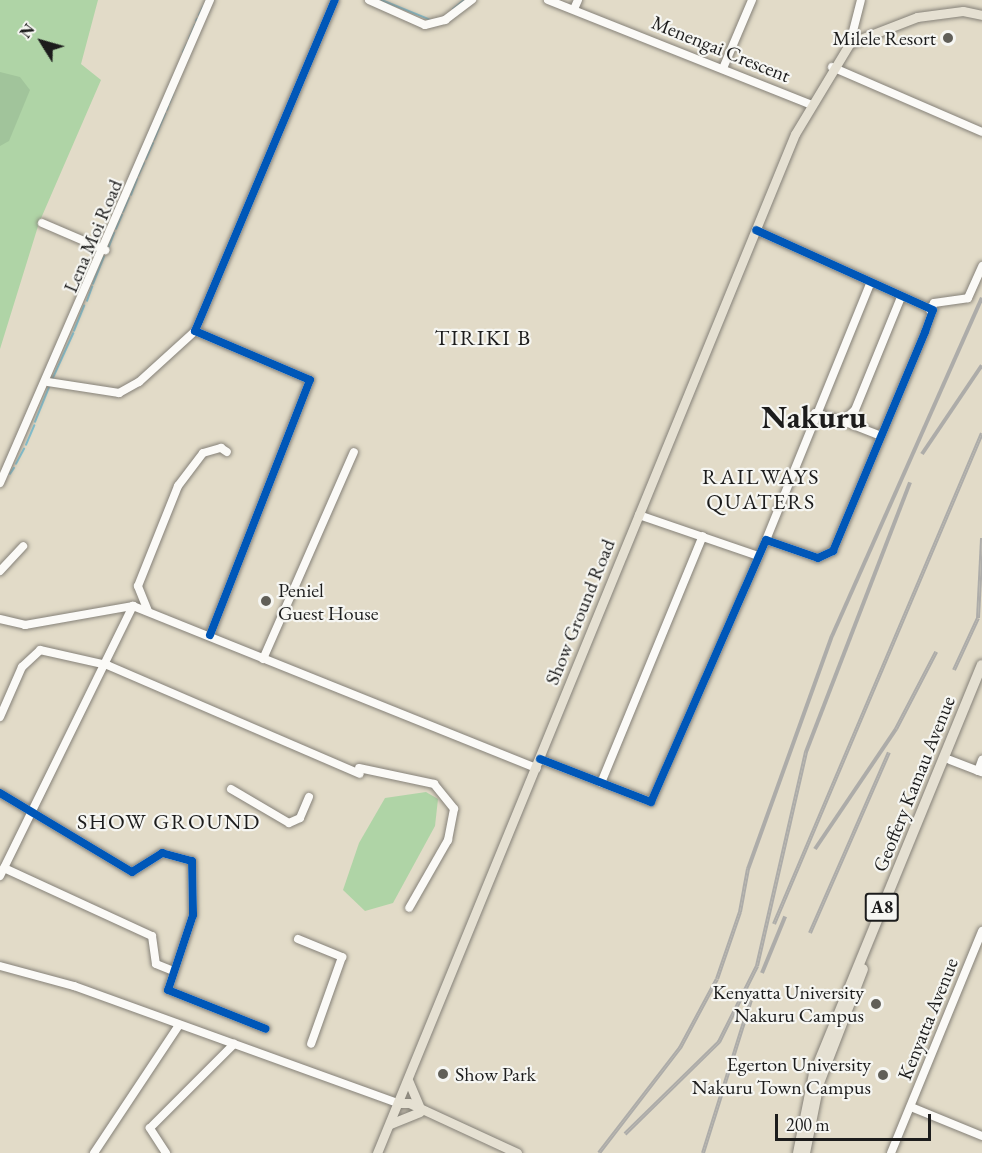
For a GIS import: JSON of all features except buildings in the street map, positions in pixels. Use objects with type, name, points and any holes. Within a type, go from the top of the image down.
[{"type":"highway","name":"Geoffery Kamau Avenue","points":[[798,1153],[814,1074],[982,665]]},
{"type":"highway","name":"Geoffery Kamau Avenue","points":[[806,1153],[828,1056],[982,683]]},
{"type":"main road","points":[[850,43],[917,17],[963,11],[982,15]]},
{"type":"main road","name":"Show Ground Road","points":[[377,1153],[539,763],[795,134],[832,67],[850,43]]},
{"type":"main road","points":[[408,1080],[421,1112]]},
{"type":"main road","points":[[398,1103],[517,1153]]},
{"type":"main road","points":[[388,1125],[421,1112]]},
{"type":"street","name":"Lena Moi Road","points":[[0,483],[48,382],[210,0]]},
{"type":"street","points":[[48,382],[119,393],[139,382],[195,331],[335,0]]},
{"type":"street","points":[[369,0],[425,25],[445,20],[472,0]]},
{"type":"street","name":"Menengai Crescent","points":[[548,0],[724,66],[812,105]]},
{"type":"street","points":[[574,9],[578,0]]},
{"type":"street","points":[[724,66],[752,0]]},
{"type":"street","points":[[850,43],[861,0]]},
{"type":"street","points":[[832,67],[982,132]]},
{"type":"street","points":[[42,223],[105,250]]},
{"type":"street","points":[[756,230],[869,286],[930,310]]},
{"type":"street","points":[[765,540],[818,558],[830,553],[881,436],[930,310],[934,303],[968,297],[982,266]]},
{"type":"street","points":[[0,619],[25,625],[133,606],[263,659],[393,706],[539,763],[601,783],[643,802],[653,800],[765,540],[815,413],[869,286]]},
{"type":"street","points":[[843,421],[855,410],[901,297]]},
{"type":"street","points":[[195,331],[310,380],[210,636]]},
{"type":"street","points":[[815,413],[881,436]]},
{"type":"street","points":[[149,612],[138,586],[178,486],[203,453],[221,448],[227,452]]},
{"type":"street","points":[[263,659],[354,452]]},
{"type":"street","points":[[639,515],[758,556]]},
{"type":"street","points":[[601,783],[703,536]]},
{"type":"street","points":[[0,571],[23,546]]},
{"type":"street","points":[[133,606],[107,665],[2,872],[152,936],[158,948],[154,960],[173,971]]},
{"type":"street","points":[[0,717],[33,652],[107,665],[360,771],[435,784],[454,809],[448,840],[409,909]]},
{"type":"street","points":[[950,760],[980,772],[982,760]]},
{"type":"street","points":[[231,789],[290,823],[300,818],[309,797]]},
{"type":"street","points":[[0,794],[132,872],[162,853],[192,861],[193,915],[173,971],[170,992],[266,1029]]},
{"type":"street","name":"Kenyatta Avenue","points":[[891,1153],[982,931]]},
{"type":"street","points":[[298,939],[342,957],[311,1044]]},
{"type":"street","points":[[0,966],[74,986],[398,1103]]},
{"type":"street","points":[[94,1153],[179,1025]]},
{"type":"street","points":[[166,1153],[150,1128],[234,1044]]},
{"type":"street","points":[[911,1107],[982,1136]]},
{"type":"green space","points":[[0,0],[98,0],[81,64],[101,80],[39,223],[0,349]]},
{"type":"green space","points":[[0,72],[20,77],[30,90],[9,141],[0,146]]},
{"type":"green space","points":[[426,792],[438,799],[435,826],[393,903],[365,911],[343,890],[359,843],[385,798]]},
{"type":"waterway","points":[[382,0],[431,20]]},
{"type":"waterway","points":[[453,9],[464,0]]},
{"type":"waterway","points":[[199,15],[203,7]]},
{"type":"waterway","points":[[189,39],[195,25]]},
{"type":"waterway","points":[[183,52],[187,44]]},
{"type":"waterway","points":[[169,104],[173,94]]},
{"type":"waterway","points":[[154,140],[165,114]]},
{"type":"waterway","points":[[146,159],[153,143]]},
{"type":"waterway","points":[[138,176],[144,163]]},
{"type":"waterway","points":[[131,195],[137,179]]},
{"type":"waterway","points":[[123,212],[129,198]]},
{"type":"waterway","points":[[116,229],[122,215]]},
{"type":"waterway","points":[[108,249],[114,233]]},
{"type":"waterway","points":[[93,284],[104,257]]},
{"type":"waterway","points":[[87,301],[92,287]]},
{"type":"waterway","points":[[74,331],[84,306]]},
{"type":"waterway","points":[[52,380],[73,334]]},
{"type":"waterway","points":[[35,422],[49,388]]},
{"type":"waterway","points":[[26,445],[34,426]]},
{"type":"waterway","points":[[16,464],[24,449]]},
{"type":"waterway","points":[[10,474],[14,468]]},
{"type":"railway","points":[[599,1153],[680,1048],[717,979],[740,912],[748,869],[832,636],[982,298]]},
{"type":"railway","points":[[922,454],[982,365]]},
{"type":"railway","points":[[774,924],[982,433]]},
{"type":"railway","points":[[625,1134],[719,1042],[757,966],[806,752],[910,482]]},
{"type":"railway","points":[[954,670],[978,618],[982,538]]},
{"type":"railway","points":[[815,849],[896,729],[936,652]]},
{"type":"railway","points":[[810,933],[889,752]]},
{"type":"railway","points":[[762,973],[785,917]]},
{"type":"railway","points":[[703,1153],[751,1000]]},
{"type":"cycle path","points":[[210,635],[310,380],[195,331],[335,0]]},
{"type":"cycle path","points":[[540,759],[651,802],[766,540],[818,558],[833,551],[925,332],[933,310],[756,230]]},
{"type":"cycle path","points":[[0,793],[132,872],[162,853],[192,861],[193,915],[168,990],[266,1029]]},
{"type":"place","name":"Milele Resort","points":[[948,38]]},
{"type":"place","name":"Peniel Guest House","points":[[266,601]]},
{"type":"place","name":"Kenyatta University Nakuru Campus","points":[[876,1004]]},
{"type":"place","name":"Show Park","points":[[443,1074]]},
{"type":"place","name":"Egerton University Nakuru Town Campus","points":[[883,1075]]},
{"type":"district","name":"TIRIKI B","points":[[483,338]]},
{"type":"district","name":"Nakuru","points":[[814,417]]},
{"type":"district","name":"RAILWAYS QUATERS","points":[[761,488]]},
{"type":"district","name":"SHOW GROUND","points":[[169,822]]}]
